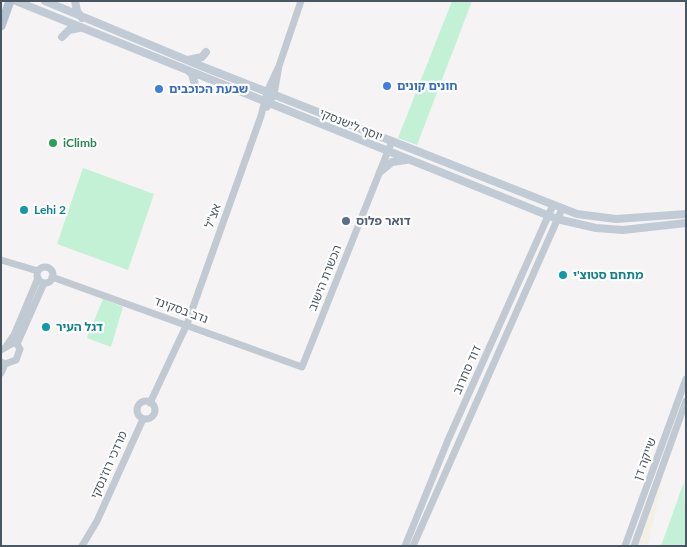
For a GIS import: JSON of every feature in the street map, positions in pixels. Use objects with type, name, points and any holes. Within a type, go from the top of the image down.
[{"type":"main road","points":[[1,26],[10,1]]},
{"type":"main road","name":"יוסף לישנסקי","points":[[16,1],[557,219],[593,227],[624,230],[686,223]]},
{"type":"main road","name":"יוסף לישנסקי","points":[[45,1],[82,18],[270,93],[390,138],[562,209],[606,219],[686,214]]},
{"type":"main road","points":[[62,9],[75,1],[82,18]]},
{"type":"main road","points":[[58,19],[63,30],[62,38],[69,30],[80,28]]},
{"type":"main road","points":[[187,60],[196,59],[206,52]]},
{"type":"main road","points":[[186,69],[192,74],[195,85]]},
{"type":"main road","points":[[380,172],[392,162],[408,160]]},
{"type":"street","name":"אצ\"ל","points":[[187,324],[267,102],[301,1]]},
{"type":"street","name":"הכשרת הישוב","points":[[302,366],[388,152],[390,138]]},
{"type":"street","name":"דוד סחרוב","points":[[405,546],[448,440],[553,206]]},
{"type":"street","name":"דוד סחרוב","points":[[413,546],[562,209]]},
{"type":"street","points":[[1,260],[39,277]]},
{"type":"street","points":[[1,265],[39,277],[52,277]]},
{"type":"street","name":"נדב בסקינד","points":[[39,277],[47,267],[51,270],[52,277],[302,366]]},
{"type":"street","points":[[1,373],[3,363],[18,358],[20,349],[17,344],[39,277]]},
{"type":"street","points":[[4,347],[14,335],[39,277]]},
{"type":"street","points":[[176,320],[180,324],[183,333]]},
{"type":"street","points":[[150,403],[187,324]]},
{"type":"street","points":[[4,347],[17,344]]},
{"type":"street","name":"שייקה דן","points":[[626,546],[686,379]]},
{"type":"street","name":"שייקה דן","points":[[634,546],[686,401]]},
{"type":"street","points":[[145,402],[150,403],[154,410],[153,415],[148,419],[138,415],[138,406],[145,402]]},
{"type":"street","name":"מרדכי רוז'נסקי","points":[[87,546],[143,418]]},
{"type":"street","name":"מרדכי רוז'נסקי","points":[[82,546],[97,520]]},
{"type":"green space","points":[[452,1],[472,1],[417,145],[398,138]]},
{"type":"green space","points":[[83,168],[154,194],[128,270],[57,244]]},
{"type":"green space","points":[[103,299],[123,307],[111,347],[87,338]]},
{"type":"green space","points":[[684,482],[686,546],[661,546]]},
{"type":"sand","points":[[663,476],[648,546],[637,546]]},
{"type":"place","name":"חונים קונים","points":[[387,86]]},
{"type":"place","name":"שבעת הכוכבים","points":[[159,89]]},
{"type":"place","name":"iClimb","points":[[53,143]]},
{"type":"place","name":"Lehi 2","points":[[24,210]]},
{"type":"place","name":"דואר פלוס","points":[[346,221]]},
{"type":"place","name":"מתחם סטוצ'י","points":[[563,275]]},
{"type":"place","name":"דגל העיר","points":[[46,327]]}]
